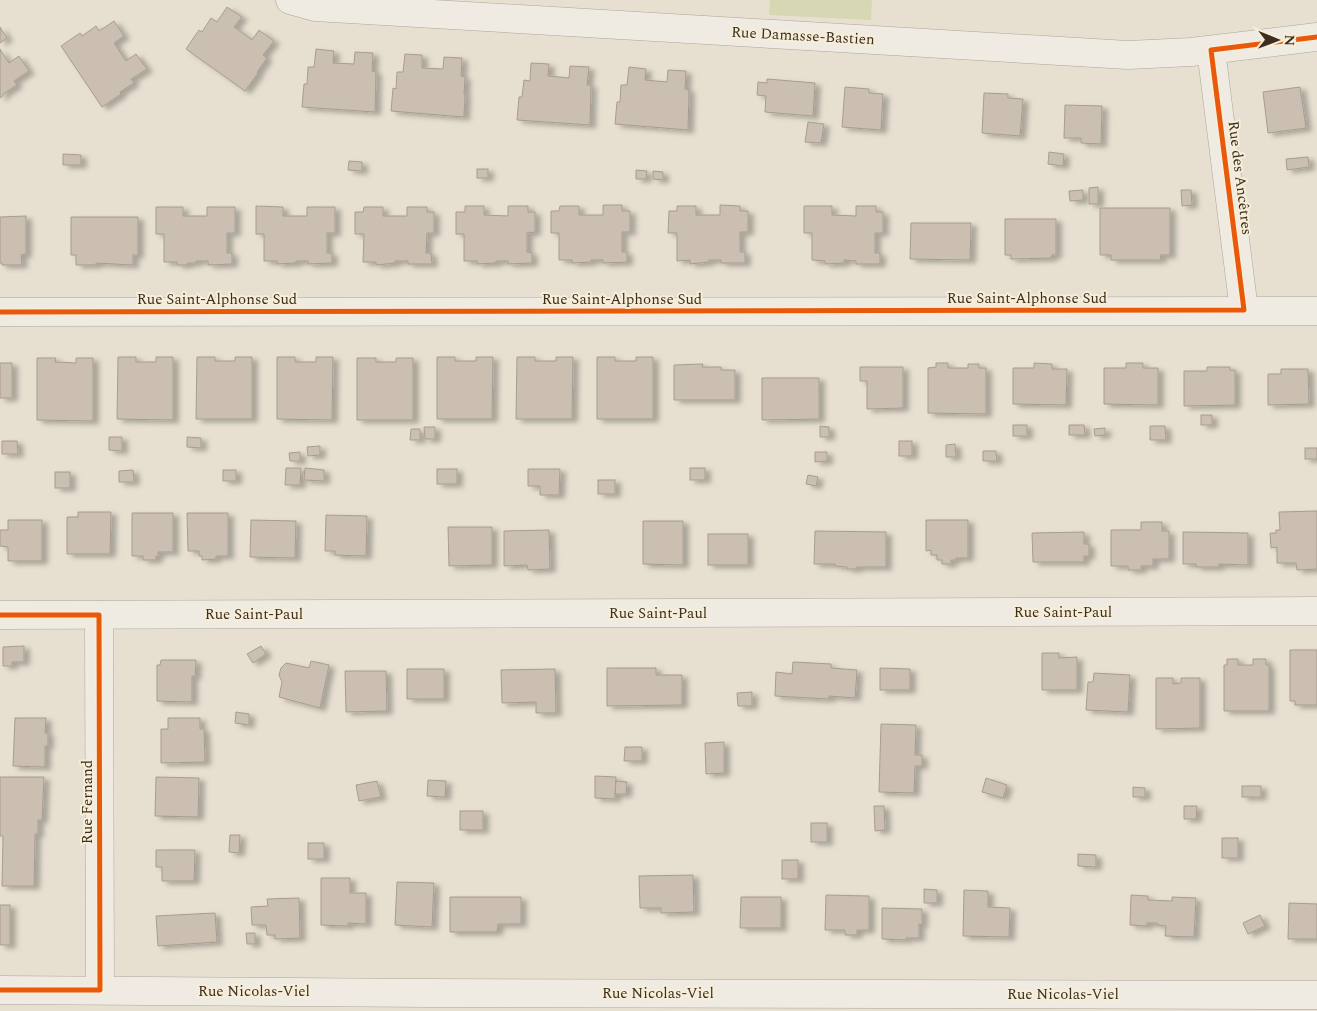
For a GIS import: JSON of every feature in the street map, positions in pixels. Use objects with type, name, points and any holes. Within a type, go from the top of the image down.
[{"type":"street","name":"Rue Damasse-Bastien","points":[[290,0],[315,7],[1128,55],[1170,54],[1317,37]]},
{"type":"street","name":"Rue des Ancêtres","points":[[1211,50],[1244,310]]},
{"type":"street","name":"Rue Saint-Alphonse Sud","points":[[0,312],[1317,311]]},
{"type":"street","name":"Rue Saint-Paul","points":[[0,615],[1317,612]]},
{"type":"street","name":"Rue Fernand","points":[[99,615],[100,990]]},
{"type":"street","name":"Rue Nicolas-Viel","points":[[0,990],[100,990],[428,1002],[1026,1002],[1317,995]]},
{"type":"green space","points":[[770,0],[872,0],[871,20],[769,15]]},
{"type":"building","points":[[227,7],[242,17],[234,27],[252,40],[259,30],[274,41],[263,55],[267,58],[245,91],[186,49],[199,30],[202,32],[211,18],[217,22]]},
{"type":"building","points":[[114,21],[124,36],[114,43],[126,61],[136,54],[147,69],[131,79],[134,83],[102,107],[61,46],[80,33],[82,36],[96,26],[99,31]]},
{"type":"building","points":[[0,27],[7,38],[0,43]]},
{"type":"building","points":[[0,49],[9,63],[19,56],[29,71],[14,81],[17,85],[0,98]]},
{"type":"building","points":[[316,49],[334,51],[333,63],[354,64],[355,52],[373,53],[372,71],[376,72],[375,112],[302,107],[304,84],[307,84],[308,67],[314,67]]},
{"type":"building","points":[[405,54],[422,55],[422,68],[443,69],[444,57],[462,58],[461,76],[465,77],[464,117],[391,111],[393,88],[396,89],[397,72],[403,72]]},
{"type":"building","points":[[531,63],[549,64],[548,76],[569,78],[570,66],[589,67],[587,85],[591,85],[590,125],[517,120],[519,97],[522,97],[524,80],[530,81]]},
{"type":"building","points":[[629,67],[646,69],[645,80],[667,82],[668,70],[686,71],[685,89],[689,90],[688,130],[615,124],[617,102],[620,102],[621,85],[627,85]]},
{"type":"building","points":[[767,79],[815,83],[813,116],[765,112],[766,96],[757,95],[758,82],[767,83]]},
{"type":"building","points":[[845,87],[869,89],[869,93],[883,94],[881,130],[842,127]]},
{"type":"building","points":[[1300,87],[1306,128],[1268,133],[1263,92]]},
{"type":"building","points":[[984,93],[1008,94],[1008,98],[1023,99],[1020,136],[982,133]]},
{"type":"building","points":[[1065,105],[1102,106],[1101,144],[1081,143],[1081,138],[1064,138]]},
{"type":"building","points":[[808,122],[824,124],[821,143],[805,142]]},
{"type":"building","points":[[1049,152],[1064,154],[1063,166],[1048,164]]},
{"type":"building","points":[[63,154],[81,155],[81,165],[63,165]]},
{"type":"building","points":[[1308,157],[1309,167],[1287,170],[1286,159]]},
{"type":"building","points":[[349,161],[362,162],[362,171],[348,170]]},
{"type":"building","points":[[477,169],[488,169],[488,178],[477,178]]},
{"type":"building","points":[[636,170],[647,171],[646,179],[636,179]]},
{"type":"building","points":[[653,171],[663,172],[663,180],[653,179]]},
{"type":"building","points":[[1098,187],[1098,204],[1089,204],[1089,188]]},
{"type":"building","points":[[1083,190],[1083,200],[1070,201],[1069,191]]},
{"type":"building","points":[[1181,190],[1191,190],[1192,205],[1182,206]]},
{"type":"building","points":[[603,205],[622,205],[622,211],[630,211],[630,232],[622,232],[622,252],[627,252],[627,262],[603,263],[603,260],[591,260],[591,262],[572,263],[572,260],[559,260],[559,233],[551,233],[551,211],[559,211],[560,206],[579,206],[579,215],[603,215]]},
{"type":"building","points":[[720,205],[740,206],[740,211],[748,211],[748,232],[740,232],[740,252],[745,252],[745,263],[721,263],[721,260],[709,260],[709,262],[690,264],[690,260],[677,261],[677,233],[668,233],[669,211],[677,211],[677,206],[696,206],[696,215],[720,215]]},
{"type":"building","points":[[256,206],[283,207],[283,216],[307,216],[307,207],[335,207],[335,233],[327,233],[327,253],[332,253],[332,263],[308,264],[308,261],[296,261],[296,263],[277,264],[277,261],[264,261],[264,234],[256,234]]},
{"type":"building","points":[[465,206],[484,206],[484,215],[508,216],[508,206],[528,206],[528,212],[535,212],[535,232],[527,233],[527,252],[532,253],[532,263],[508,264],[508,261],[496,261],[496,263],[477,264],[477,261],[464,261],[464,234],[456,234],[456,212],[465,212]]},
{"type":"building","points":[[804,206],[832,206],[832,215],[856,216],[856,206],[876,206],[876,212],[883,212],[883,233],[875,233],[875,253],[880,253],[880,264],[856,264],[856,261],[844,260],[844,263],[825,264],[825,261],[812,260],[812,233],[804,233]]},
{"type":"building","points":[[156,207],[183,207],[183,216],[207,216],[207,207],[235,207],[235,233],[227,233],[227,253],[232,253],[232,264],[208,265],[208,261],[196,261],[196,263],[188,263],[187,265],[177,265],[177,262],[164,262],[164,234],[156,234]]},
{"type":"building","points":[[364,207],[383,207],[383,216],[407,216],[407,207],[427,207],[427,212],[434,212],[434,233],[427,233],[426,253],[431,253],[432,264],[408,264],[408,261],[395,261],[395,263],[376,265],[376,262],[363,262],[364,234],[355,234],[355,212],[363,212]]},
{"type":"building","points":[[1100,208],[1170,208],[1170,255],[1160,255],[1161,260],[1111,260],[1111,255],[1100,255]]},
{"type":"building","points":[[26,216],[26,254],[21,255],[22,265],[2,265],[0,263],[0,217]]},
{"type":"building","points":[[71,217],[138,217],[138,255],[133,255],[133,265],[96,263],[96,265],[76,265],[76,255],[71,255]]},
{"type":"building","points":[[1005,219],[1056,219],[1056,255],[1052,255],[1051,258],[1011,259],[1011,255],[1005,255]]},
{"type":"building","points":[[911,223],[971,223],[970,260],[910,259]]},
{"type":"building","points":[[118,357],[136,357],[136,362],[156,362],[156,357],[173,357],[173,420],[117,419]]},
{"type":"building","points":[[197,357],[215,357],[215,361],[235,361],[235,357],[252,357],[252,419],[196,419]]},
{"type":"building","points":[[277,357],[295,357],[295,362],[316,362],[316,357],[333,357],[332,420],[277,419]]},
{"type":"building","points":[[437,357],[455,357],[455,361],[476,361],[476,357],[493,357],[492,419],[437,419]]},
{"type":"building","points":[[517,357],[535,357],[535,361],[556,361],[556,357],[573,357],[572,419],[516,419]]},
{"type":"building","points":[[597,357],[615,357],[615,361],[636,361],[636,357],[653,357],[653,419],[597,419]]},
{"type":"building","points":[[37,358],[56,358],[55,362],[76,363],[76,358],[93,358],[93,421],[37,420]]},
{"type":"building","points":[[357,358],[376,358],[376,362],[396,362],[396,358],[413,358],[413,420],[357,420]]},
{"type":"building","points":[[0,363],[12,363],[12,398],[0,398]]},
{"type":"building","points":[[936,363],[948,363],[948,368],[968,368],[968,364],[979,364],[979,368],[986,368],[986,414],[928,413],[928,368],[936,367]]},
{"type":"building","points":[[1034,363],[1052,364],[1052,369],[1067,369],[1066,405],[1013,404],[1013,368],[1034,368]]},
{"type":"building","points":[[1126,363],[1143,363],[1143,368],[1158,368],[1158,405],[1104,404],[1104,368],[1126,368]]},
{"type":"building","points":[[703,364],[702,367],[721,367],[721,370],[735,370],[735,400],[674,400],[674,365]]},
{"type":"building","points":[[860,367],[903,367],[903,408],[867,409],[867,381],[860,381]]},
{"type":"building","points":[[1207,367],[1230,367],[1230,370],[1235,370],[1235,405],[1184,406],[1184,371],[1207,371]]},
{"type":"building","points":[[1281,369],[1308,369],[1309,404],[1268,405],[1268,374],[1281,374]]},
{"type":"building","points":[[762,378],[819,378],[819,419],[762,420]]},
{"type":"building","points":[[1201,415],[1212,415],[1212,425],[1201,425]]},
{"type":"building","points":[[1013,425],[1027,425],[1027,436],[1013,436]]},
{"type":"building","points":[[1069,425],[1084,425],[1085,435],[1069,435]]},
{"type":"building","points":[[820,426],[829,427],[829,437],[820,437]]},
{"type":"building","points":[[1150,426],[1165,426],[1166,440],[1150,440]]},
{"type":"building","points":[[424,427],[435,427],[435,439],[425,439]]},
{"type":"building","points":[[1105,428],[1105,435],[1095,436],[1094,429]]},
{"type":"building","points":[[411,429],[420,429],[420,440],[410,440]]},
{"type":"building","points":[[109,437],[122,437],[122,451],[109,450]]},
{"type":"building","points":[[187,437],[201,438],[201,448],[187,447]]},
{"type":"building","points":[[2,441],[17,441],[18,454],[2,454]]},
{"type":"building","points":[[899,441],[912,441],[912,456],[899,456]]},
{"type":"building","points":[[955,444],[956,457],[946,457],[946,445]]},
{"type":"building","points":[[320,446],[320,455],[308,456],[307,447]]},
{"type":"building","points":[[1305,448],[1317,448],[1317,459],[1305,459]]},
{"type":"building","points":[[983,451],[996,451],[997,461],[983,461]]},
{"type":"building","points":[[300,452],[300,461],[290,461],[289,453]]},
{"type":"building","points":[[815,452],[827,452],[827,461],[815,462]]},
{"type":"building","points":[[286,468],[301,468],[300,485],[285,485]]},
{"type":"building","points":[[305,468],[324,470],[324,481],[304,480]]},
{"type":"building","points":[[690,468],[705,468],[705,480],[690,480]]},
{"type":"building","points":[[437,469],[457,469],[457,484],[437,484]]},
{"type":"building","points":[[528,469],[560,469],[559,495],[540,495],[540,486],[528,486]]},
{"type":"building","points":[[133,470],[134,482],[119,482],[119,471]]},
{"type":"building","points":[[223,470],[236,470],[236,481],[223,481]]},
{"type":"building","points":[[55,472],[70,472],[70,488],[55,488]]},
{"type":"building","points":[[808,475],[818,477],[816,486],[806,484]]},
{"type":"building","points":[[598,480],[615,480],[615,494],[598,494]]},
{"type":"building","points":[[1317,511],[1317,569],[1297,570],[1296,563],[1277,563],[1277,547],[1271,548],[1270,533],[1276,533],[1276,530],[1280,530],[1279,512]]},
{"type":"building","points":[[78,512],[111,512],[110,554],[67,554],[67,517],[78,517]]},
{"type":"building","points":[[132,513],[173,513],[173,552],[158,552],[159,556],[156,556],[156,560],[143,560],[143,556],[132,556]]},
{"type":"building","points":[[187,513],[228,513],[228,556],[216,556],[216,559],[202,560],[202,556],[199,556],[199,551],[188,551]]},
{"type":"building","points":[[326,515],[367,516],[366,556],[335,555],[335,551],[325,551]]},
{"type":"building","points":[[8,520],[42,520],[42,561],[8,561],[8,547],[0,546],[0,530],[8,530]]},
{"type":"building","points":[[251,520],[296,521],[295,558],[250,557]]},
{"type":"building","points":[[926,520],[968,520],[968,558],[956,558],[956,560],[951,560],[951,564],[942,564],[942,560],[937,560],[937,555],[931,555],[931,550],[926,551]]},
{"type":"building","points":[[643,521],[683,521],[683,565],[643,564]]},
{"type":"building","points":[[1141,522],[1162,522],[1162,531],[1169,531],[1169,559],[1153,559],[1153,566],[1141,566],[1141,570],[1128,570],[1128,566],[1111,566],[1111,530],[1141,530]]},
{"type":"building","points":[[448,527],[492,527],[492,565],[449,566]]},
{"type":"building","points":[[549,530],[550,569],[528,570],[527,565],[504,566],[504,531]]},
{"type":"building","points":[[815,531],[886,532],[886,567],[847,569],[847,567],[835,566],[835,564],[814,564]]},
{"type":"building","points":[[1084,532],[1084,544],[1089,544],[1089,556],[1084,556],[1084,562],[1033,562],[1032,533]]},
{"type":"building","points":[[1183,532],[1248,533],[1248,565],[1219,564],[1219,567],[1196,567],[1196,564],[1183,564]]},
{"type":"building","points":[[708,534],[748,534],[748,565],[708,565]]},
{"type":"building","points":[[24,646],[24,662],[12,662],[12,666],[3,666],[3,647]]},
{"type":"building","points":[[261,646],[266,654],[253,663],[247,654]]},
{"type":"building","points":[[1290,650],[1317,650],[1317,705],[1295,705],[1295,701],[1290,701]]},
{"type":"building","points":[[1042,653],[1059,653],[1059,658],[1077,657],[1077,690],[1042,690]]},
{"type":"building","points":[[1227,659],[1238,659],[1238,665],[1253,665],[1253,659],[1266,659],[1266,665],[1269,665],[1269,711],[1224,711],[1224,665],[1227,665]]},
{"type":"building","points":[[161,660],[196,660],[195,677],[192,676],[192,702],[157,701],[157,665],[160,665]]},
{"type":"building","points":[[311,661],[329,665],[320,708],[279,697],[282,682],[279,675],[281,668],[286,663],[309,668]]},
{"type":"building","points":[[793,662],[831,664],[831,668],[857,670],[855,698],[829,696],[829,699],[775,696],[776,672],[792,674]]},
{"type":"building","points":[[607,668],[656,668],[656,675],[682,675],[682,705],[607,706]]},
{"type":"building","points":[[880,668],[910,669],[910,690],[880,690]]},
{"type":"building","points":[[407,669],[444,669],[444,699],[407,699]]},
{"type":"building","points":[[555,669],[556,713],[536,713],[536,702],[502,703],[501,670]]},
{"type":"building","points":[[345,671],[386,671],[387,711],[346,712]]},
{"type":"building","points":[[1094,673],[1130,675],[1128,712],[1086,710],[1088,682],[1093,682]]},
{"type":"building","points":[[1156,678],[1173,678],[1173,684],[1181,683],[1181,678],[1200,678],[1200,728],[1156,729]]},
{"type":"building","points":[[752,692],[752,706],[738,706],[737,693]]},
{"type":"building","points":[[236,712],[249,714],[249,725],[235,723]]},
{"type":"building","points":[[15,718],[46,718],[45,733],[48,733],[48,746],[45,746],[45,767],[13,766]]},
{"type":"building","points":[[168,718],[200,718],[200,729],[204,729],[205,762],[161,763],[161,729],[168,729]]},
{"type":"building","points":[[881,724],[916,725],[915,755],[922,755],[922,766],[915,766],[914,793],[879,792]]},
{"type":"building","points":[[724,742],[724,773],[706,774],[705,743]]},
{"type":"building","points":[[625,747],[642,747],[642,761],[624,761]]},
{"type":"building","points":[[595,776],[616,777],[615,799],[595,798]]},
{"type":"building","points":[[0,777],[44,777],[42,820],[38,820],[38,834],[35,834],[34,886],[2,886],[3,836],[0,836]]},
{"type":"building","points":[[156,777],[199,778],[198,817],[155,816]]},
{"type":"building","points":[[986,778],[1007,785],[1003,798],[982,792]]},
{"type":"building","points":[[428,780],[446,781],[445,797],[427,796]]},
{"type":"building","points":[[377,781],[381,797],[359,801],[356,785]]},
{"type":"building","points":[[616,781],[627,782],[626,794],[615,794]]},
{"type":"building","points":[[1242,786],[1261,786],[1261,797],[1242,797]]},
{"type":"building","points":[[1133,787],[1145,788],[1145,797],[1133,797]]},
{"type":"building","points":[[874,806],[884,806],[885,830],[875,831]]},
{"type":"building","points":[[1184,806],[1197,806],[1196,819],[1184,819]]},
{"type":"building","points":[[460,811],[483,811],[483,830],[460,830]]},
{"type":"building","points":[[811,823],[827,823],[827,842],[811,842]]},
{"type":"building","points":[[230,835],[240,835],[239,853],[229,852]]},
{"type":"building","points":[[1222,838],[1238,838],[1238,858],[1222,858]]},
{"type":"building","points":[[308,843],[324,843],[324,859],[308,859]]},
{"type":"building","points":[[156,850],[195,850],[194,881],[162,881],[162,867],[156,867]]},
{"type":"building","points":[[1078,854],[1096,855],[1096,867],[1078,866]]},
{"type":"building","points":[[782,860],[798,860],[798,879],[782,879]]},
{"type":"building","points":[[693,875],[694,912],[661,913],[661,908],[640,908],[639,876]]},
{"type":"building","points":[[321,878],[350,878],[350,893],[366,893],[366,924],[348,923],[348,926],[321,925]]},
{"type":"building","points":[[397,882],[434,883],[432,927],[395,925]]},
{"type":"building","points":[[924,889],[937,890],[937,903],[924,903]]},
{"type":"building","points":[[964,890],[988,891],[988,907],[1010,908],[1009,937],[963,936]]},
{"type":"building","points":[[826,895],[869,896],[869,930],[857,930],[857,935],[845,935],[845,930],[825,930]]},
{"type":"building","points":[[1131,895],[1148,896],[1148,900],[1172,901],[1172,897],[1196,898],[1194,937],[1165,936],[1166,926],[1157,925],[1157,923],[1147,923],[1147,926],[1130,925]]},
{"type":"building","points":[[450,897],[521,897],[521,924],[498,924],[497,932],[450,932]]},
{"type":"building","points":[[741,897],[781,897],[781,928],[740,928]]},
{"type":"building","points":[[299,898],[300,938],[275,939],[275,935],[267,935],[266,925],[252,925],[251,907],[268,906],[267,899]]},
{"type":"building","points":[[1289,903],[1317,904],[1317,939],[1288,939]]},
{"type":"building","points":[[0,905],[10,905],[10,945],[0,945]]},
{"type":"building","points":[[882,908],[922,909],[922,925],[919,924],[919,938],[906,938],[906,940],[882,939]]},
{"type":"building","points":[[215,913],[217,942],[158,946],[156,916]]},
{"type":"building","points":[[1260,915],[1265,926],[1248,934],[1243,923]]},
{"type":"building","points":[[246,933],[255,933],[255,944],[247,944]]},
{"type":"cycle path","points":[[0,312],[1244,310],[1211,50],[1317,37]]},
{"type":"cycle path","points":[[0,615],[99,615],[100,990],[0,990]]}]
